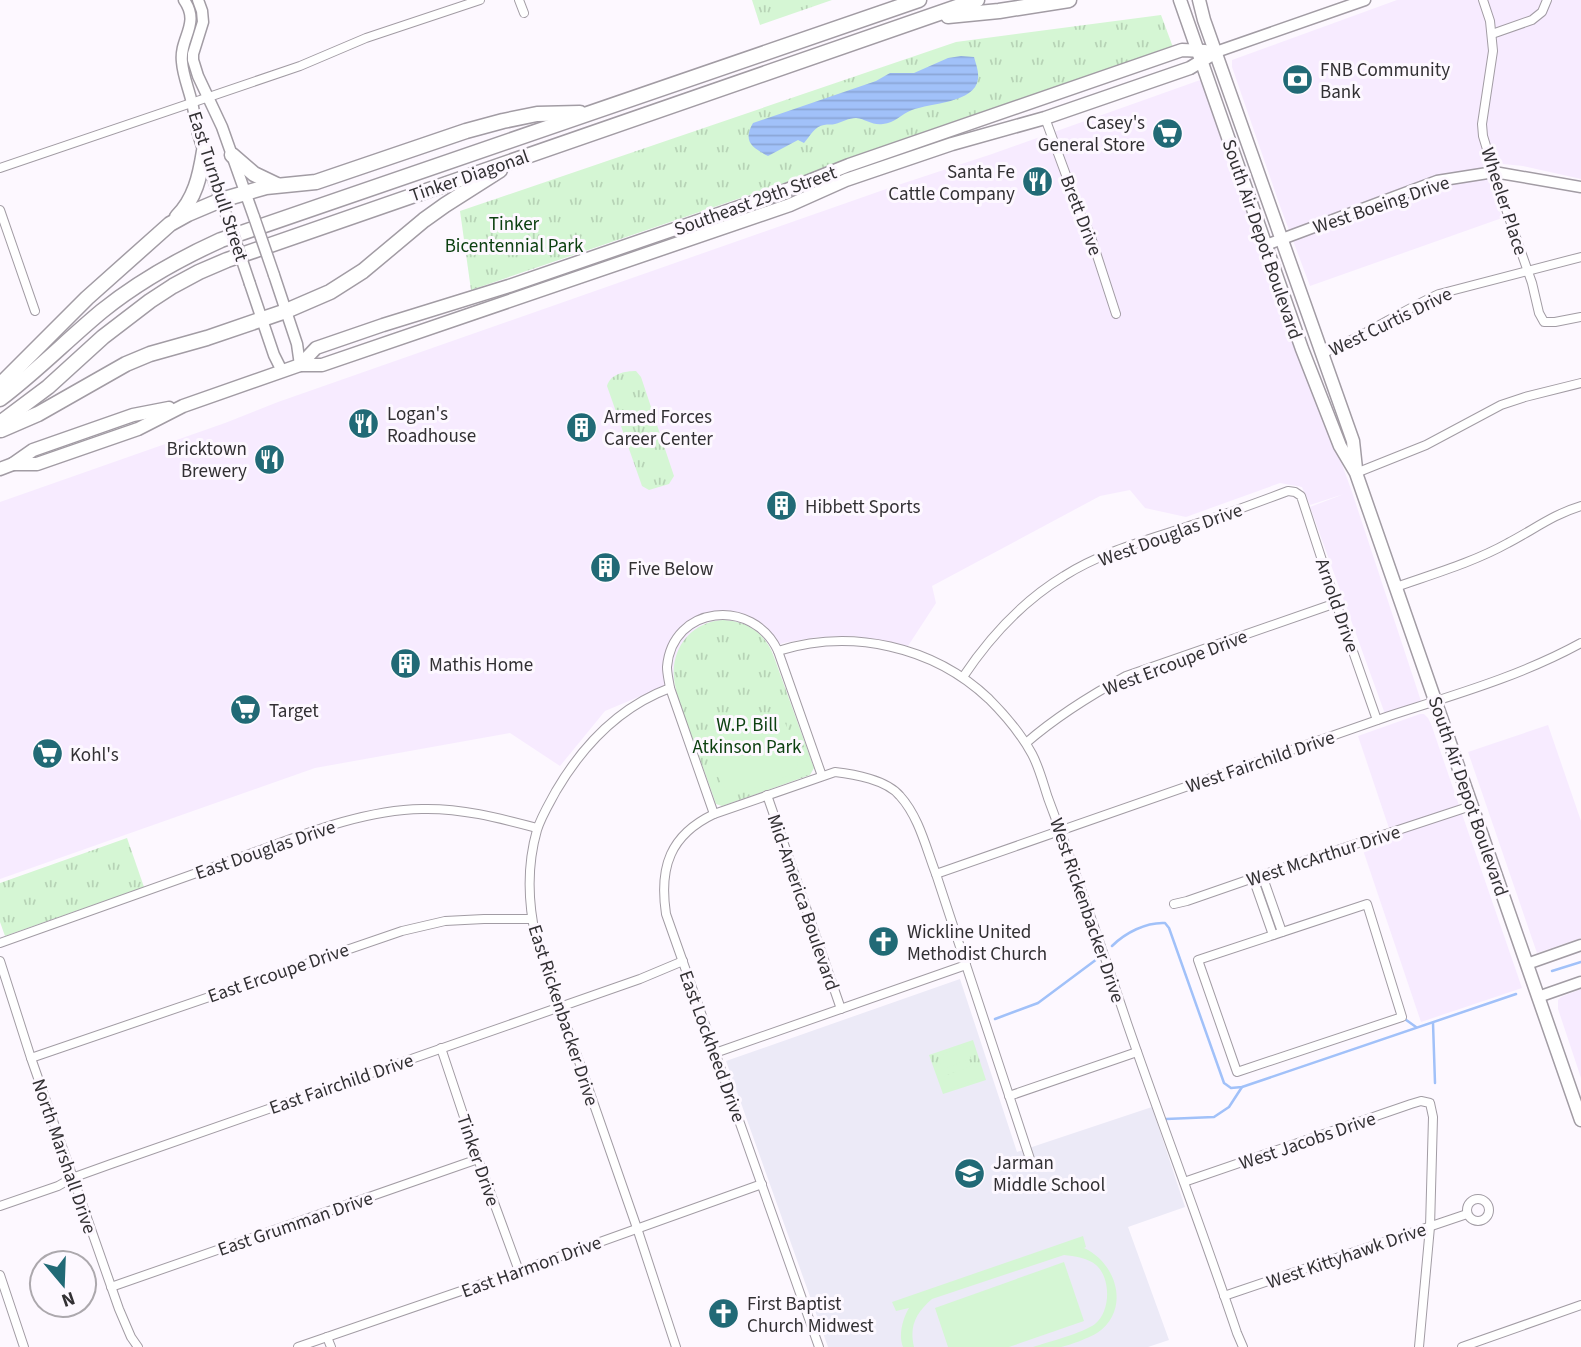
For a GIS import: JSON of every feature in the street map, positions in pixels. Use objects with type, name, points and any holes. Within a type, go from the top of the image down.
[{"type":"highway","name":"Tinker Diagonal","points":[[0,399],[103,310],[175,261],[221,240],[917,0]]},
{"type":"highway","name":"Tinker Diagonal","points":[[0,423],[47,387],[128,316],[199,272],[977,0]]},
{"type":"highway","points":[[923,19],[1069,0]]},
{"type":"highway","points":[[170,224],[188,214],[245,192],[316,181],[503,121],[537,114],[592,113]]},
{"type":"highway","points":[[0,385],[87,298],[187,207],[200,176],[204,152]]},
{"type":"highway","points":[[232,155],[254,174],[277,185]]},
{"type":"highway","points":[[0,430],[38,414],[150,354],[286,311],[347,283],[445,205],[522,157]]},
{"type":"main road","name":"South Air Depot Boulevard","points":[[1180,0],[1273,241],[1313,330],[1353,441],[1356,473]]},
{"type":"main road","name":"South Air Depot Boulevard","points":[[1199,0],[1273,241],[1302,349],[1340,446],[1356,473],[1580,1113]]},
{"type":"main road","name":"Southeast 29th Street","points":[[300,365],[316,348],[535,277],[1158,58],[1182,50],[1200,56]]},
{"type":"main road","name":"Southeast 29th Street","points":[[0,468],[13,464],[33,450],[133,415],[183,406],[300,365],[322,365],[742,222],[895,163],[1045,118],[1185,69],[1200,56],[1216,52]]},
{"type":"street","name":"East Turnbull Street","points":[[184,0],[191,20],[190,30],[181,48],[181,61],[198,135],[261,319],[282,371]]},
{"type":"street","name":"East Turnbull Street","points":[[198,0],[202,22],[193,60],[222,127],[254,217],[297,344],[300,365]]},
{"type":"street","points":[[0,168],[300,66],[366,38],[480,0]]},
{"type":"street","points":[[519,0],[524,13]]},
{"type":"street","name":"Southeast 29th Street","points":[[1216,52],[1365,0]]},
{"type":"street","name":"Wheeler Place","points":[[1483,0],[1492,34],[1493,51],[1482,124],[1494,172],[1544,322],[1581,317]]},
{"type":"street","points":[[1492,34],[1532,20],[1542,12],[1547,0]]},
{"type":"street","name":"Brett Drive","points":[[1045,118],[1090,234],[1116,314]]},
{"type":"street","name":"West Boeing Drive","points":[[1273,241],[1437,181],[1494,172],[1581,187]]},
{"type":"street","points":[[0,210],[35,311]]},
{"type":"street","name":"West Curtis Drive","points":[[1321,354],[1439,294],[1581,257]]},
{"type":"street","points":[[1356,473],[1426,445],[1501,405],[1581,383]]},
{"type":"street","name":"West Douglas Drive","points":[[963,677],[999,630],[1036,595],[1065,575],[1148,538],[1191,526],[1288,491],[1295,492]]},
{"type":"street","name":"Arnold Drive","points":[[1295,492],[1301,496],[1377,720]]},
{"type":"street","points":[[1396,587],[1496,549],[1563,512],[1581,506]]},
{"type":"street","name":"West Ercoupe Drive","points":[[1026,743],[1097,691],[1126,676],[1336,603]]},
{"type":"street","points":[[714,814],[670,688],[667,665],[674,644],[690,625],[705,617],[730,614],[755,624],[769,636],[778,651],[822,776]]},
{"type":"street","name":"West Rickenbacker Drive","points":[[778,651],[843,640],[870,642],[930,660],[963,677],[990,701],[1026,743],[1034,757],[1061,830],[1243,1347]]},
{"type":"street","name":"West Fairchild Drive","points":[[936,874],[1436,701],[1545,661],[1581,643]]},
{"type":"street","name":"East Rickenbacker Drive","points":[[670,688],[642,700],[622,714],[592,740],[568,771],[537,828],[531,858],[530,889],[531,919],[536,938],[637,1228],[674,1346]]},
{"type":"street","name":"East Lockheed Drive","points":[[819,1347],[666,914],[663,897],[668,859],[680,838],[696,822],[835,772],[877,781],[898,793],[919,828],[936,874],[1031,1162]]},
{"type":"street","name":"Mid-America Boulevard","points":[[767,795],[841,1009]]},
{"type":"street","name":"West McArthur Drive","points":[[1174,904],[1471,806]]},
{"type":"street","name":"East Douglas Drive","points":[[0,943],[362,817],[421,809],[455,810],[489,815],[537,828]]},
{"type":"street","points":[[1262,875],[1282,932]]},
{"type":"street","points":[[1253,878],[1273,935]]},
{"type":"street","points":[[1367,904],[1402,1017],[1237,1072],[1198,960],[1282,932],[1367,904]]},
{"type":"street","name":"East Ercoupe Drive","points":[[31,1058],[402,931],[445,921],[531,919]]},
{"type":"street","points":[[1527,964],[1581,945]]},
{"type":"street","name":"North Marshall Drive","points":[[0,961],[72,1178],[119,1309],[138,1347]]},
{"type":"street","name":"East Fairchild Drive","points":[[0,1206],[58,1186],[72,1178],[640,979],[683,961]]},
{"type":"street","points":[[715,1053],[966,965]]},
{"type":"street","points":[[1538,997],[1581,982]]},
{"type":"street","name":"Tinker Drive","points":[[441,1048],[519,1271]]},
{"type":"street","points":[[1009,1096],[1137,1052]]},
{"type":"street","name":"West Jacobs Drive","points":[[1184,1182],[1422,1101],[1430,1103],[1433,1117],[1430,1227]]},
{"type":"street","name":"East Grumman Drive","points":[[111,1287],[478,1159]]},
{"type":"street","name":"East Harmon Drive","points":[[298,1347],[762,1184]]},
{"type":"street","name":"West Kittyhawk Drive","points":[[1224,1296],[1467,1214]]},
{"type":"street","points":[[1419,1347],[1430,1227]]},
{"type":"street","points":[[0,1275],[24,1345],[14,1347]]},
{"type":"street","points":[[1462,1347],[1581,1305]]},
{"type":"street","points":[[327,1337],[331,1347]]},
{"type":"shaded area","points":[[1397,0],[1581,0],[1581,179],[1523,166],[1483,162],[1502,218],[1310,286],[1232,67],[1232,60]]},
{"type":"shaded area","points":[[1203,79],[1352,492],[1421,701],[1385,714],[1310,507],[1344,494],[1310,505],[1302,487],[1280,483],[1186,517],[1145,508],[1130,490],[1100,496],[932,586],[936,603],[908,646],[855,636],[817,637],[771,648],[759,633],[750,627],[723,620],[703,624],[675,661],[674,682],[605,711],[560,766],[510,733],[315,768],[0,879],[0,502],[278,402]]},
{"type":"shaded area","points":[[1424,714],[1431,724],[1522,988],[1421,1022],[1363,850],[1393,840],[1358,736]]},
{"type":"shaded area","points":[[1548,725],[1581,821],[1581,938],[1537,953],[1468,752]]},
{"type":"shaded area","name":"Jarman Middle School","points":[[960,979],[1017,1152],[1152,1107],[1185,1207],[1128,1227],[1169,1340],[1148,1347],[828,1347],[726,1061]]},
{"type":"shaded area","points":[[1581,989],[1581,1078],[1558,1009],[1558,1000]]},
{"type":"green space","points":[[752,0],[832,0],[760,25]]},
{"type":"green space","name":"Tinker Bicentennial Park","points":[[1161,15],[1174,50],[471,290],[460,211],[956,42]]},
{"type":"green space","points":[[636,371],[641,377],[674,476],[669,484],[649,490],[642,486],[607,386],[615,376]]},
{"type":"green space","name":"W.P. Bill Atkinson Park","points":[[723,620],[740,623],[755,630],[771,649],[814,768],[810,775],[722,806],[716,804],[680,704],[674,673],[678,650],[691,633],[700,626]]},
{"type":"green space","points":[[782,715],[797,756],[795,770],[788,776],[740,793],[724,788],[707,743],[723,731],[742,723]]},
{"type":"green space","points":[[127,838],[144,887],[5,936],[0,922],[0,883]]},
{"type":"green space","points":[[973,1040],[986,1080],[943,1094],[929,1055]]},
{"type":"green space","points":[[966,1046],[971,1059],[942,1069],[938,1056]]},
{"type":"green space","points":[[972,1066],[977,1079],[949,1089],[944,1076]]},
{"type":"green space","points":[[1083,1236],[1084,1248],[1105,1264],[1116,1288],[1114,1312],[1108,1323],[1097,1333],[1061,1347],[1033,1347],[1090,1327],[1104,1311],[1107,1294],[1101,1271],[1089,1261],[1064,1255],[932,1299],[915,1320],[912,1333],[914,1347],[903,1347],[902,1327],[909,1308],[896,1311],[892,1302]]},
{"type":"green space","points":[[1064,1262],[1084,1321],[1009,1347],[948,1347],[935,1308]]},
{"type":"water","points":[[974,57],[978,79],[975,87],[961,98],[912,110],[887,123],[876,124],[856,118],[821,126],[804,143],[798,140],[768,156],[754,147],[749,140],[753,123],[876,81],[890,73],[914,73],[948,58]]},
{"type":"waterway","points":[[1112,946],[1136,929],[1165,923],[1224,1083],[1231,1088],[1242,1087],[1516,994]]},
{"type":"waterway","points":[[995,1019],[1038,1003],[1097,959]]},
{"type":"waterway","points":[[1552,971],[1581,962]]},
{"type":"waterway","points":[[1402,1017],[1416,1027]]},
{"type":"waterway","points":[[1433,1023],[1435,1083]]},
{"type":"waterway","points":[[1166,1119],[1214,1117],[1229,1107],[1242,1087]]},
{"type":"place","name":"FNB Community Bank","points":[[1297,80]]},
{"type":"place","name":"Casey's General Store","points":[[1168,133]]},
{"type":"place","name":"Santa Fe Cattle Company","points":[[1038,182]]},
{"type":"place","name":"Logan's Roadhouse","points":[[364,424]]},
{"type":"place","name":"Armed Forces Career Center","points":[[581,427]]},
{"type":"place","name":"Bricktown Brewery","points":[[270,459]]},
{"type":"place","name":"Hibbett Sports","points":[[782,506]]},
{"type":"place","name":"Five Below","points":[[605,568]]},
{"type":"place","name":"Mathis Home","points":[[406,664]]},
{"type":"place","name":"Target","points":[[246,710]]},
{"type":"place","name":"Kohl's","points":[[47,754]]},
{"type":"place","name":"Wickline United Methodist Church","points":[[884,942]]},
{"type":"place","name":"Jarman Middle School","points":[[970,1173]]},
{"type":"place","name":"First Baptist Church Midwest","points":[[724,1314]]}]
